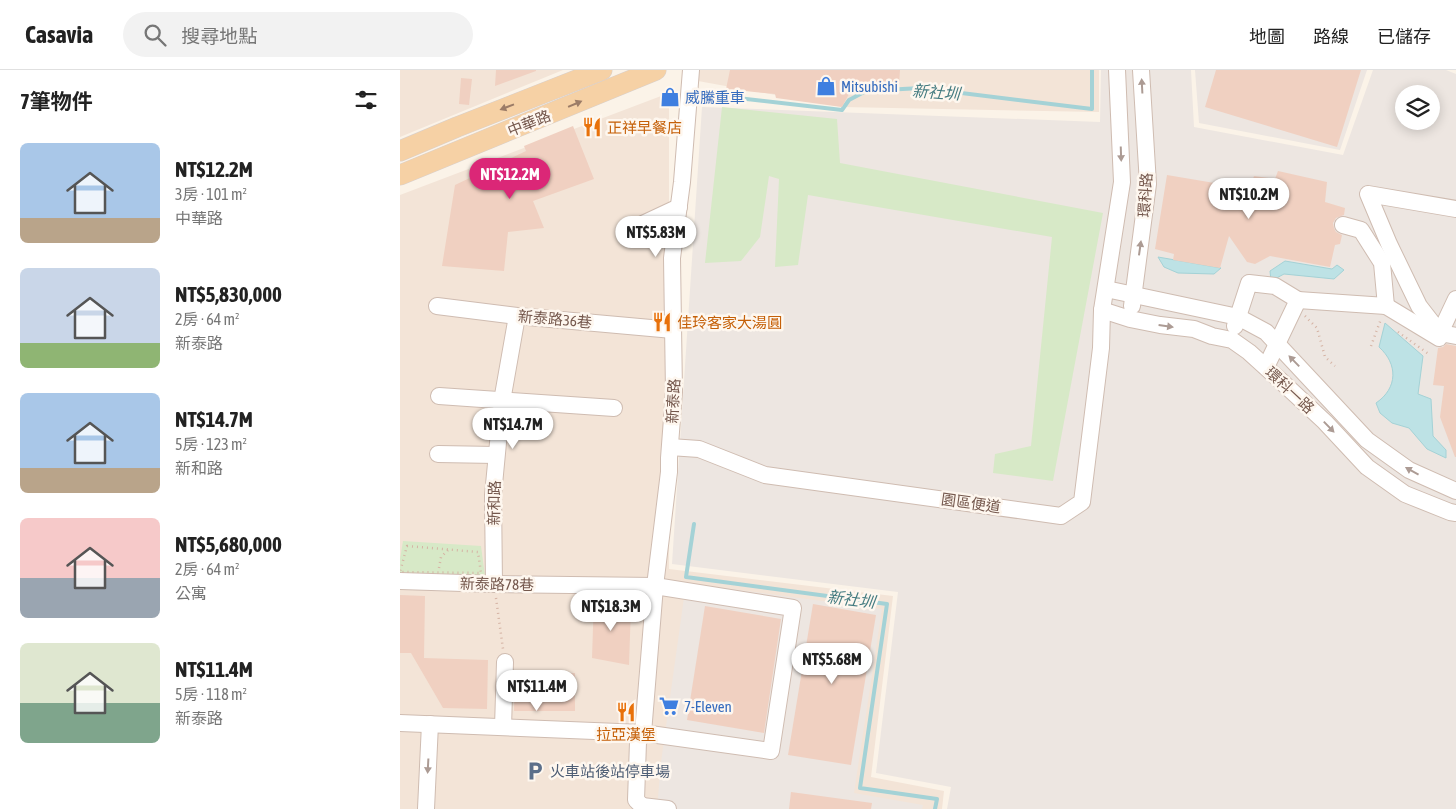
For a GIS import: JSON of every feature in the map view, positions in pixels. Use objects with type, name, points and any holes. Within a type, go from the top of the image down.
[{"type":"main road","name":"中華路","points":[[400,151],[602,70]]},
{"type":"main road","name":"中華路","points":[[400,175],[656,70]]},
{"type":"street","name":"新泰路","points":[[642,807],[647,742],[643,733],[655,586],[669,472],[674,392],[672,258],[682,182],[692,70]]},
{"type":"street","name":"環科路","points":[[1102,310],[1122,182],[1118,70]]},
{"type":"street","name":"環科路","points":[[1130,319],[1148,184],[1141,70]]},
{"type":"street","points":[[1445,336],[1419,306],[1389,244],[1368,194],[1456,209]]},
{"type":"street","points":[[632,230],[679,206]]},
{"type":"street","points":[[1343,225],[1361,230],[1382,263],[1383,312]]},
{"type":"street","points":[[1232,340],[1249,283],[1275,286],[1298,300],[1383,312],[1445,336]]},
{"type":"street","name":"環科一路","points":[[1106,289],[1238,318],[1266,332],[1367,440],[1409,470],[1456,491]]},
{"type":"street","points":[[1445,336],[1456,299]]},
{"type":"street","points":[[1266,367],[1298,300]]},
{"type":"street","name":"新泰路36巷","points":[[437,306],[517,316],[673,330]]},
{"type":"street","name":"環科一路","points":[[1102,310],[1130,319],[1194,329],[1212,336],[1232,340],[1249,352],[1325,422],[1367,467],[1405,494],[1456,513]]},
{"type":"street","name":"園區便道","points":[[670,447],[699,449],[765,475],[1060,516],[1082,502],[1101,348],[1102,310]]},
{"type":"street","name":"新和路","points":[[494,584],[493,495],[496,456],[502,401],[517,316]]},
{"type":"street","points":[[439,396],[614,408]]},
{"type":"street","points":[[438,454],[496,456]]},
{"type":"street","name":"新泰路78巷","points":[[400,581],[655,586],[793,608],[771,751],[643,733]]},
{"type":"street","points":[[503,727],[505,662]]},
{"type":"street","points":[[400,723],[643,733]]},
{"type":"street","points":[[426,809],[430,724]]},
{"type":"street","points":[[642,807],[668,809]]},
{"type":"path","points":[[1298,300],[1302,313],[1317,328],[1325,357],[1336,366]]},
{"type":"path","points":[[1383,312],[1388,324]]},
{"type":"path","points":[[1395,329],[1430,355]]},
{"type":"path","points":[[407,546],[448,550],[478,552],[481,573],[400,572],[407,546]]},
{"type":"path","points":[[438,573],[441,557],[448,550]]},
{"type":"path","points":[[494,584],[505,662]]},
{"type":"shaded area","points":[[400,70],[563,70],[400,137]]},
{"type":"shaded area","points":[[696,70],[1099,70],[1099,112],[842,107],[698,81]]},
{"type":"shaded area","points":[[1101,70],[1191,70],[1194,127],[1343,155],[1373,70],[1446,70],[1456,74],[1456,809],[947,809],[951,787],[876,773],[898,592],[672,564],[702,107],[1100,122]]},
{"type":"shaded area","points":[[1195,70],[1367,70],[1340,150],[1199,123]]},
{"type":"shaded area","points":[[669,93],[669,569],[893,596],[871,777],[944,791],[942,809],[400,809],[400,195]]},
{"type":"shaded area","points":[[686,583],[882,609],[854,793],[923,805],[922,809],[657,809],[661,762]]},
{"type":"green space","points":[[722,107],[837,119],[840,163],[1103,213],[1053,481],[993,473],[995,454],[1031,446],[1052,237],[808,195],[798,265],[775,267],[779,179],[769,176],[760,237],[741,261],[705,263]]},
{"type":"green space","points":[[403,541],[481,546],[485,576],[400,575]]},
{"type":"water","points":[[1158,257],[1221,268],[1214,274],[1178,273],[1164,267]]},
{"type":"water","points":[[1285,261],[1332,269],[1337,265],[1344,270],[1334,279],[1284,274],[1271,281],[1270,271]]},
{"type":"water","points":[[1385,323],[1423,356],[1418,394],[1431,399],[1433,436],[1446,450],[1446,458],[1427,449],[1409,428],[1392,423],[1380,413],[1376,403],[1388,390],[1393,376],[1390,361],[1379,347]]},
{"type":"building","points":[[496,70],[536,70],[536,71],[495,86]]},
{"type":"building","name":"Mitsubishi","points":[[730,70],[900,70],[899,84],[850,92],[842,107],[776,98],[775,94],[726,89]]},
{"type":"building","points":[[1216,70],[1361,70],[1337,147],[1205,107]]},
{"type":"building","points":[[461,78],[472,79],[469,105],[459,104]]},
{"type":"building","points":[[573,126],[594,179],[533,201],[544,228],[508,232],[504,271],[442,266],[455,185],[526,151],[524,146]]},
{"type":"building","points":[[1278,171],[1327,182],[1325,202],[1345,208],[1344,215],[1336,218],[1333,223],[1336,232],[1342,235],[1340,244],[1335,245],[1330,267],[1270,256],[1255,264],[1247,262],[1229,236],[1220,268],[1173,260],[1174,254],[1155,249],[1167,175],[1250,189],[1254,176],[1275,179]]},
{"type":"building","points":[[1446,344],[1456,346],[1456,457],[1440,417],[1444,386],[1433,385],[1438,348]]},
{"type":"building","points":[[400,595],[425,596],[424,658],[488,660],[487,709],[443,708],[411,653],[400,653]]},
{"type":"building","points":[[594,598],[631,606],[629,665],[592,658]]},
{"type":"building","points":[[813,604],[876,615],[851,765],[788,755]]},
{"type":"building","points":[[705,606],[781,619],[764,733],[687,720]]},
{"type":"building","points":[[515,673],[575,673],[575,711],[514,711]]},
{"type":"building","points":[[791,792],[872,803],[871,809],[789,809]]},
{"type":"waterway","name":"新社圳","points":[[720,96],[842,110],[849,100],[866,91],[921,88],[1092,109],[1092,70]]},
{"type":"waterway","name":"新社圳","points":[[694,524],[686,577],[887,604],[860,788],[937,799],[935,809]]},
{"type":"place","name":"Mitsubishi","points":[[826,86]]},
{"type":"place","name":"威騰重車","points":[[670,97]]},
{"type":"place","name":"正祥早餐店","points":[[592,127]]},
{"type":"place","name":"佳玲客家大湯圓","points":[[662,322]]},
{"type":"place","name":"7-Eleven","points":[[669,706]]},
{"type":"place","name":"拉亞漢堡","points":[[626,712]]},
{"type":"place","name":"火車站後站停車場","points":[[535,771]]}]
